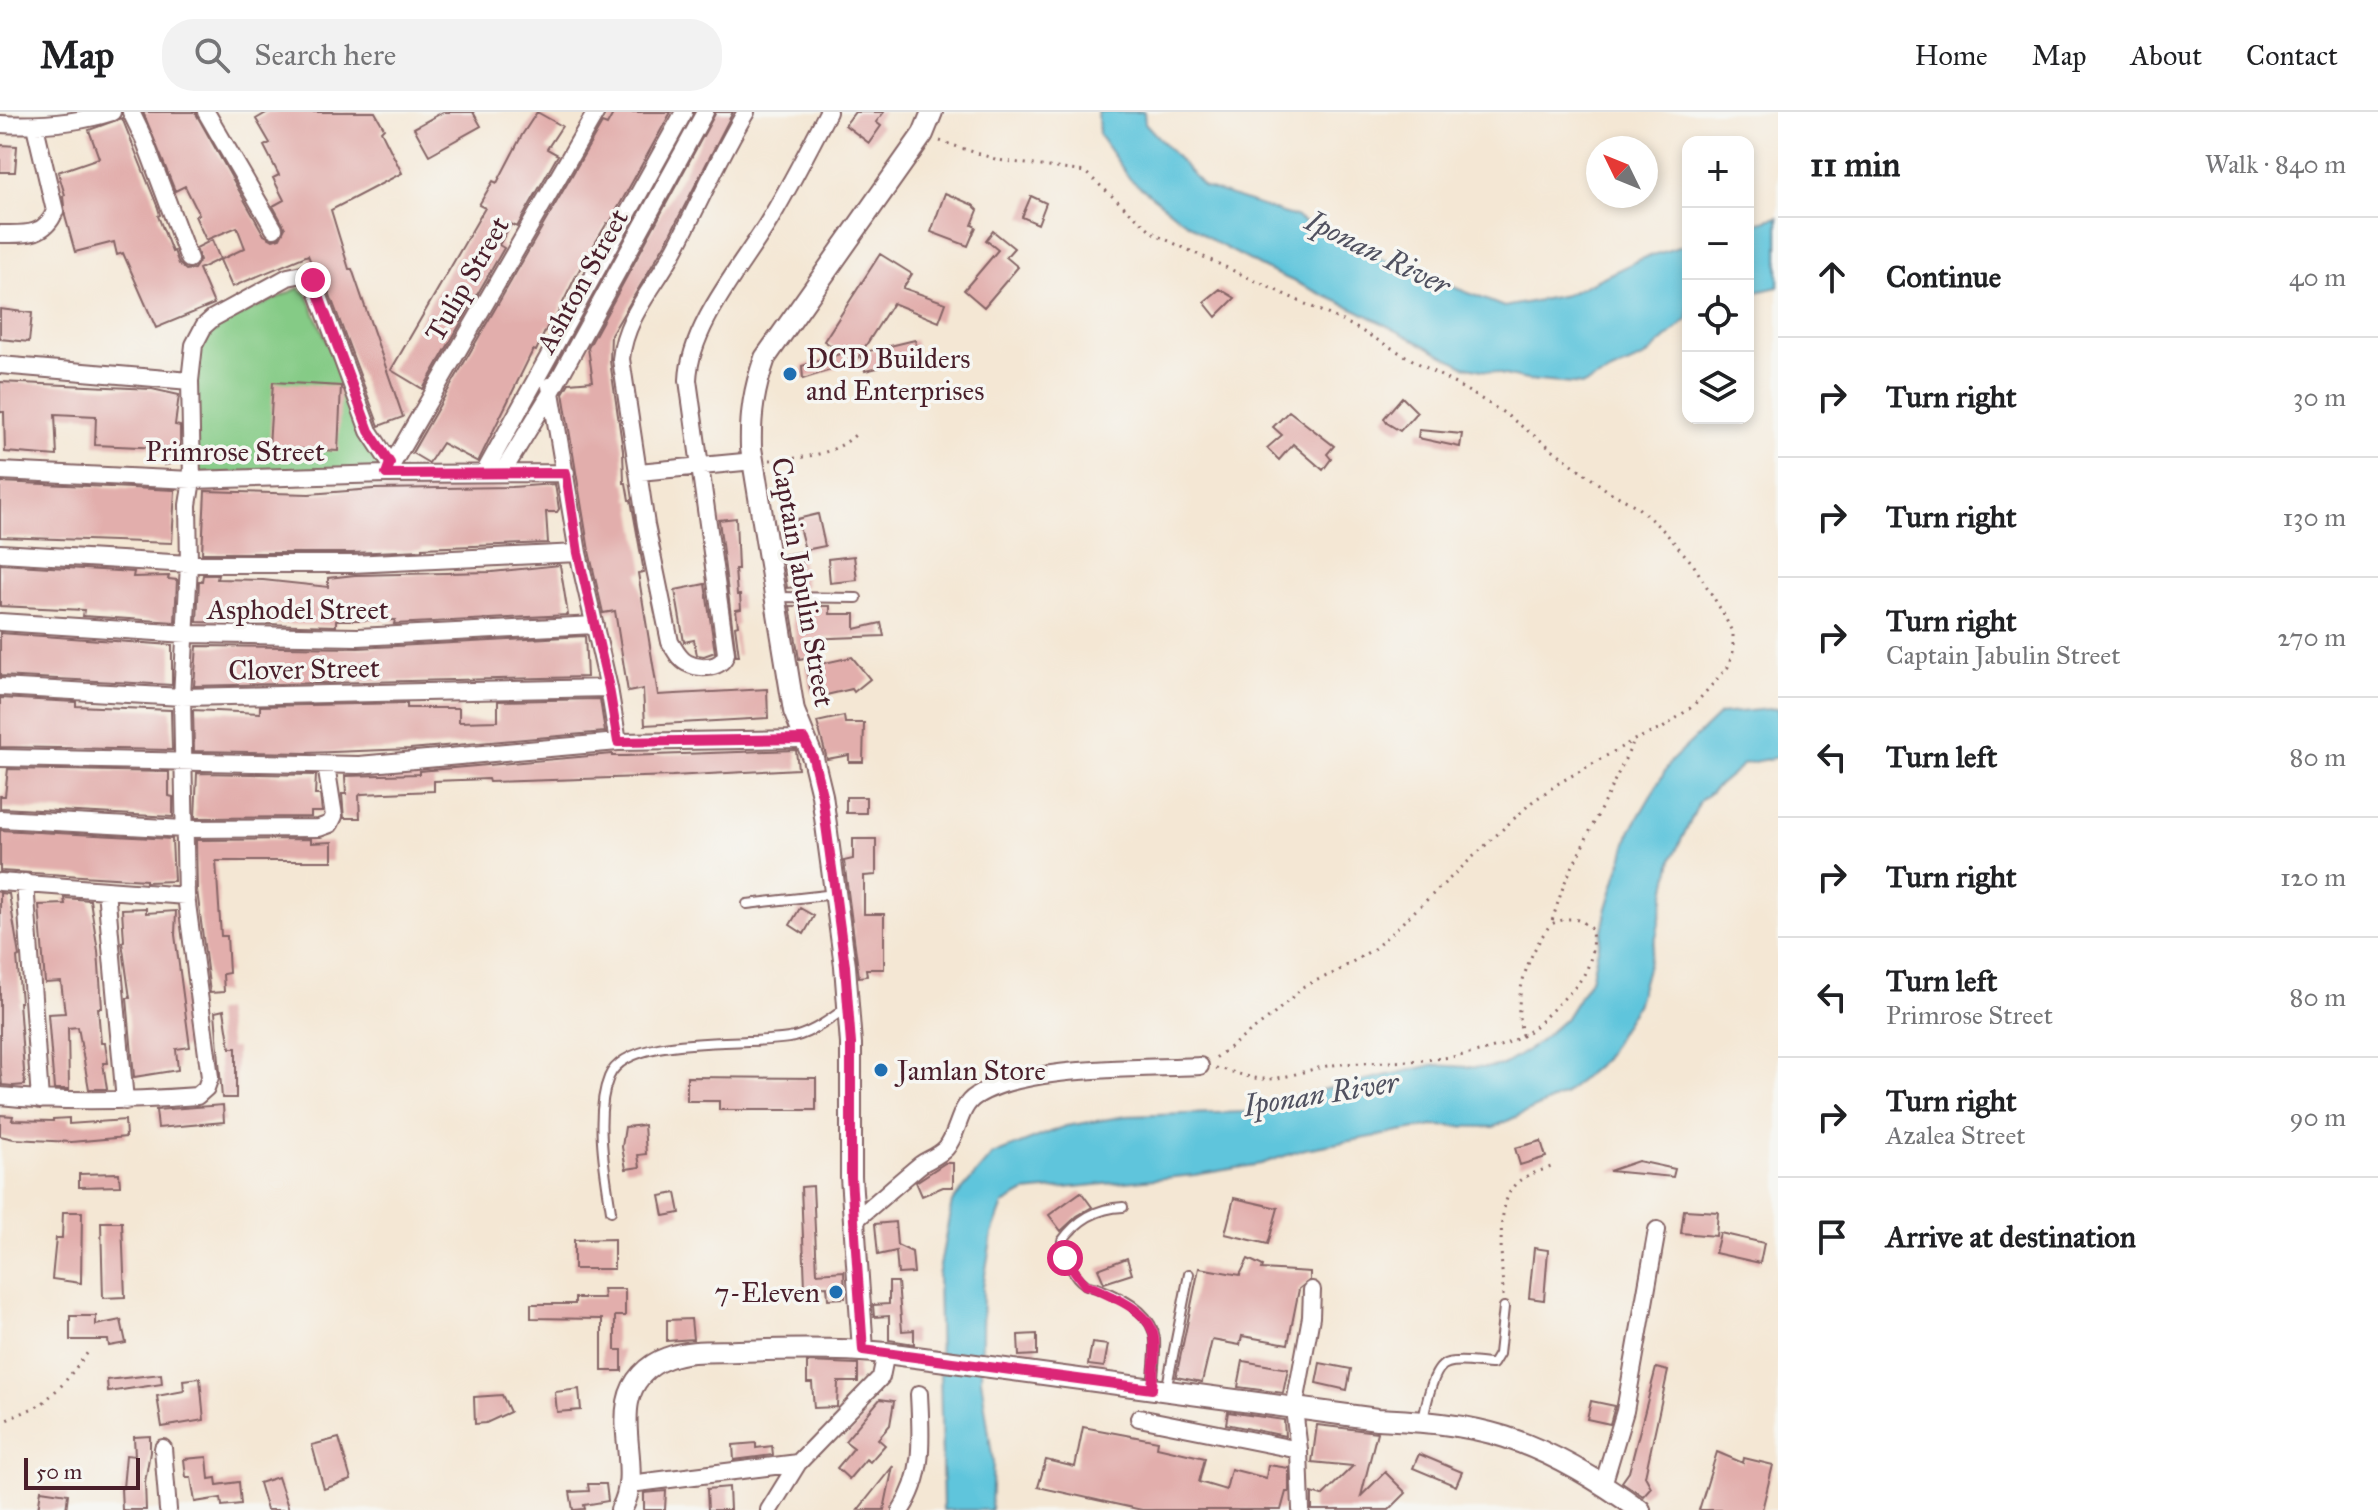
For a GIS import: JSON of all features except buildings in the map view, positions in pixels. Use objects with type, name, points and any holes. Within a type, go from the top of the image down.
[{"type":"street","points":[[0,124],[32,119],[96,117],[112,112]]},
{"type":"street","points":[[131,112],[189,259]]},
{"type":"street","points":[[206,112],[274,229]]},
{"type":"street","name":"Tulip Street","points":[[388,469],[596,112]]},
{"type":"street","name":"Ashton Street","points":[[484,473],[684,112]]},
{"type":"street","name":"Ashton Street","points":[[502,473],[552,391],[705,112]]},
{"type":"street","points":[[746,112],[673,253],[630,321],[623,338],[621,359],[646,525],[670,642],[687,663],[703,667],[719,665],[725,660],[726,653],[688,380],[689,360],[715,308],[773,215],[828,112]]},
{"type":"street","name":"Captain Jabulin Street","points":[[863,1350],[854,1221],[848,1007],[836,894],[822,795],[813,758],[794,711],[754,461],[750,414],[765,358],[923,134],[932,112]]},
{"type":"street","points":[[0,234],[39,231],[51,220],[55,211],[32,119]]},
{"type":"street","points":[[0,1096],[125,1101],[197,1096],[206,1088],[210,1077],[186,896],[182,763],[188,505],[192,480],[190,381],[194,345],[204,326],[288,277],[307,273],[313,280],[369,431],[388,469]]},
{"type":"street","points":[[0,365],[190,381]]},
{"type":"street","points":[[543,368],[552,391],[578,553],[618,742]]},
{"type":"street","points":[[639,472],[754,461]]},
{"type":"street","name":"Primrose Street","points":[[0,471],[192,480],[388,469],[566,473]]},
{"type":"street","points":[[0,553],[189,564],[352,564],[578,553]]},
{"type":"street","name":"Asphodel Street","points":[[0,622],[187,634],[358,637],[595,625]]},
{"type":"street","name":"Clover Street","points":[[0,687],[182,697],[609,688]]},
{"type":"street","points":[[0,758],[374,764],[618,742],[804,739]]},
{"type":"street","points":[[0,819],[184,829],[319,828],[330,824],[334,816],[326,765]]},
{"type":"street","points":[[0,882],[186,896]]},
{"type":"street","points":[[25,882],[40,1100]]},
{"type":"street","points":[[106,890],[125,1101]]},
{"type":"street","points":[[854,1221],[921,1165],[946,1149],[966,1105],[987,1090],[1018,1079],[1094,1069],[1200,1066]]},
{"type":"street","points":[[1603,1485],[1625,1411],[1657,1230]]},
{"type":"street","points":[[1301,1510],[1294,1409],[1311,1317],[1312,1290]]},
{"type":"street","points":[[621,1510],[630,1484],[628,1404],[638,1377],[650,1367],[689,1352],[827,1348],[896,1354],[1294,1409],[1423,1421],[1506,1437],[1603,1485],[1640,1510]]},
{"type":"street","points":[[769,1510],[798,1463],[881,1377],[896,1354]]},
{"type":"street","points":[[901,1510],[913,1493],[921,1454],[919,1394]]},
{"type":"street","points":[[1139,1418],[1299,1450]]},
{"type":"street","points":[[163,1448],[168,1510]]},
{"type":"street","points":[[630,1484],[798,1463]]},
{"type":"lane","points":[[776,597],[857,598]]},
{"type":"lane","points":[[747,904],[836,894]]},
{"type":"lane","points":[[611,1211],[602,1150],[604,1090],[610,1074],[623,1058],[681,1044],[793,1037],[818,1027],[848,1007]]},
{"type":"lane","points":[[1123,1207],[1109,1208],[1087,1216],[1072,1226],[1062,1241],[1065,1258],[1085,1285],[1131,1305],[1145,1315],[1155,1338],[1159,1390]]},
{"type":"lane","points":[[1159,1390],[1189,1274]]},
{"type":"lane","points":[[1423,1421],[1432,1384],[1441,1366],[1448,1362],[1493,1364],[1499,1354],[1504,1307]]},
{"type":"path","points":[[923,134],[998,160],[1085,172],[1156,235],[1351,325],[1504,413],[1608,491],[1636,506],[1664,531],[1693,564],[1733,634],[1733,652],[1728,667],[1693,706],[1663,728],[1634,740],[1532,802],[1375,948],[1336,972],[1304,986],[1273,1015],[1200,1066]]},
{"type":"path","points":[[754,461],[816,455],[851,440],[858,432]]},
{"type":"path","points":[[1522,1035],[1518,1009],[1526,971],[1543,933],[1551,924],[1564,884],[1634,740]]},
{"type":"path","points":[[1200,1066],[1273,1079],[1338,1064],[1415,1061],[1487,1049],[1522,1035],[1573,990],[1588,970],[1594,947],[1592,929],[1582,921],[1569,917],[1551,924]]},
{"type":"path","points":[[1504,1307],[1502,1231],[1506,1201],[1521,1179],[1554,1166]]},
{"type":"path","points":[[0,1423],[42,1404],[63,1384],[89,1351]]},
{"type":"green space","points":[[299,288],[307,294],[364,431],[383,461],[379,470],[196,475],[192,364],[206,331]]},
{"type":"water","points":[[1098,112],[1144,112],[1145,123],[1204,187],[1295,217],[1364,252],[1504,307],[1566,295],[1641,259],[1682,246],[1682,324],[1645,357],[1583,385],[1527,380],[1464,366],[1359,311],[1218,244],[1130,179],[1099,135]]},
{"type":"water","points":[[1778,217],[1778,287],[1754,293],[1754,280],[1754,223]]},
{"type":"water","name":"Iponan River","points":[[1778,708],[1778,757],[1744,764],[1700,801],[1672,859],[1657,933],[1637,1003],[1604,1059],[1564,1095],[1494,1127],[1433,1126],[1305,1149],[1261,1164],[1194,1175],[1025,1192],[1003,1204],[992,1234],[983,1287],[981,1379],[993,1462],[991,1510],[943,1510],[938,1276],[952,1202],[992,1155],[1066,1126],[1127,1116],[1246,1112],[1290,1097],[1433,1065],[1485,1068],[1503,1065],[1534,1046],[1565,1019],[1592,976],[1607,908],[1631,830],[1671,761],[1720,714]]},
{"type":"place","name":"DCD Builders and Enterprises","points":[[790,374]]},
{"type":"place","name":"Jamlan Store","points":[[881,1070]]},
{"type":"place","name":"7-Eleven","points":[[836,1292]]},
{"type":"route","points":[[313,280],[369,431],[390,463],[386,474],[566,473],[578,553],[618,742],[804,739],[813,758],[822,795],[845,966],[851,1044],[851,1177],[863,1350],[1152,1389],[1155,1338],[1145,1315],[1097,1288],[1085,1285],[1065,1258]]}]
